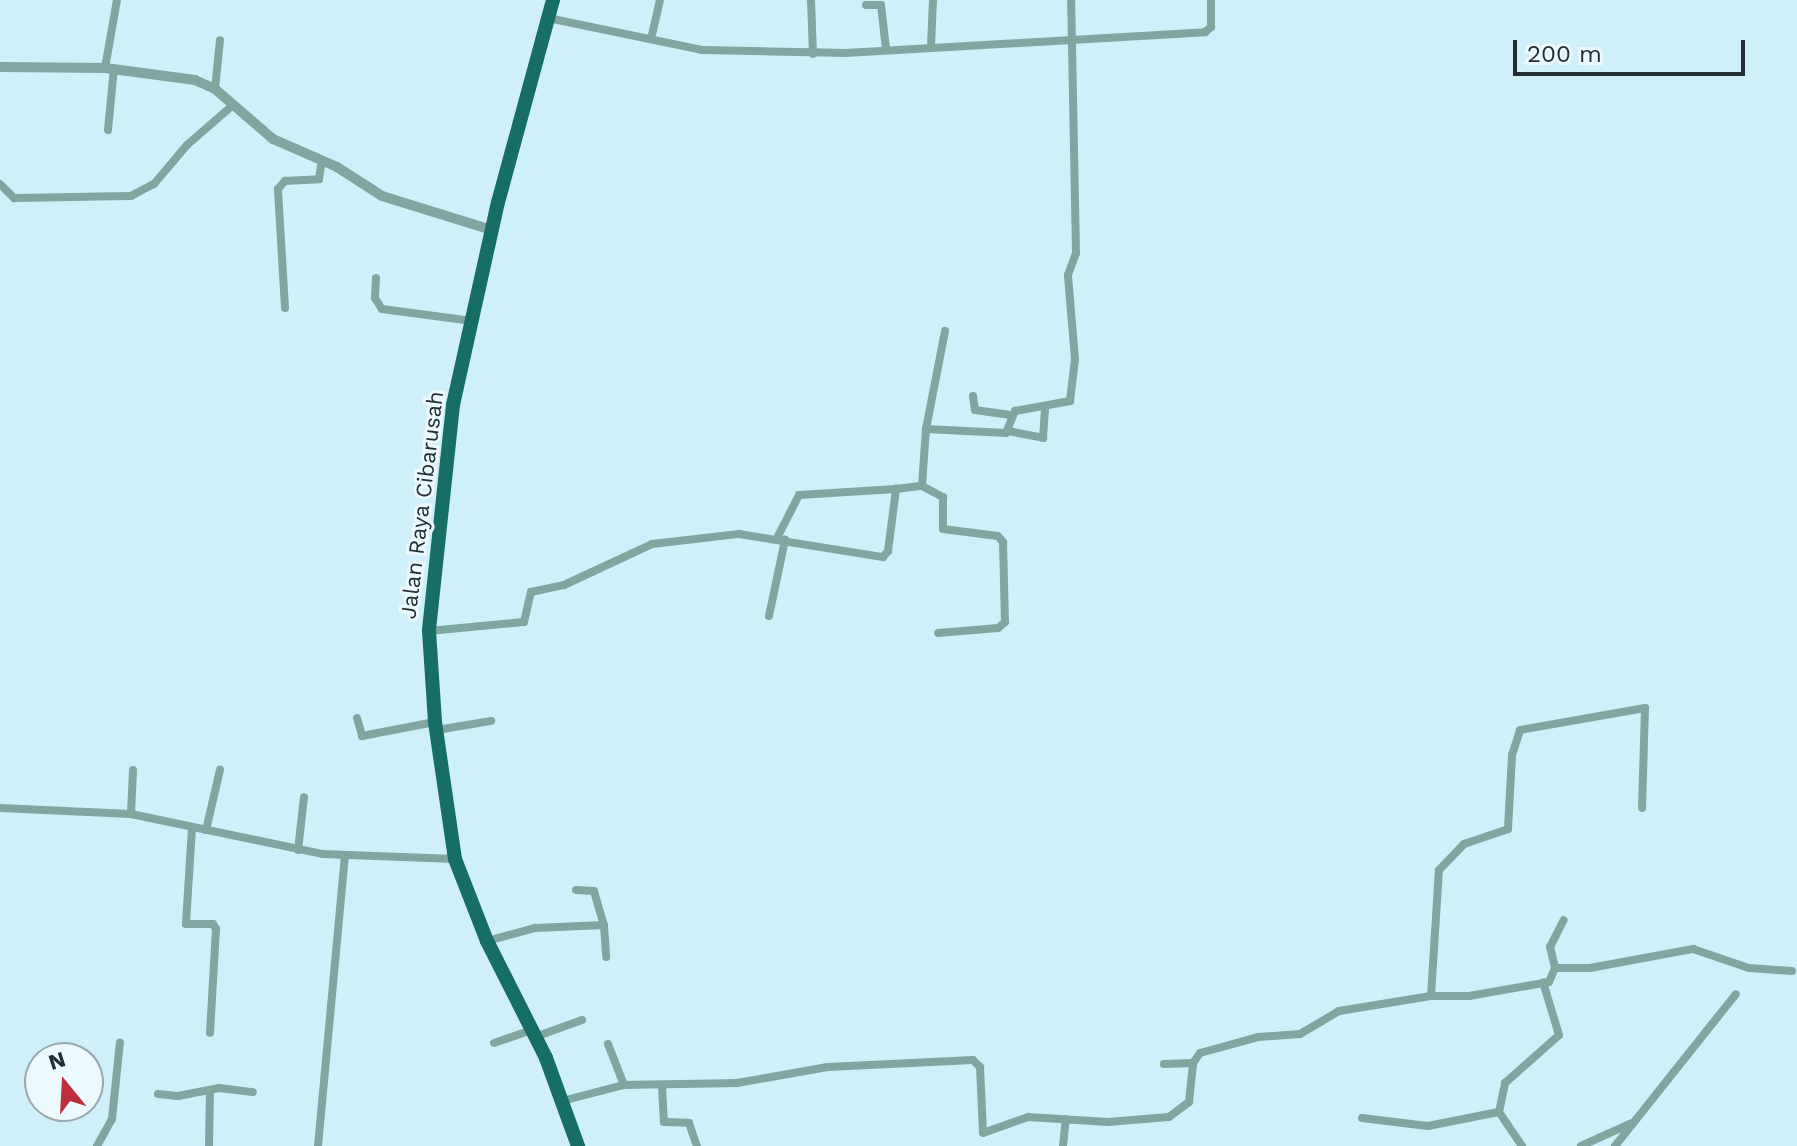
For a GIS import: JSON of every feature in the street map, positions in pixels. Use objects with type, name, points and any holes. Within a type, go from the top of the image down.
[{"type":"main road","name":"Jalan Raya Cibarusah","points":[[554,0],[492,230],[453,405],[429,631],[436,726],[455,859],[487,941],[562,1101],[578,1146]]},
{"type":"street","points":[[108,130],[109,68],[117,0]]},
{"type":"street","points":[[651,39],[660,0]]},
{"type":"street","points":[[811,0],[813,54]]},
{"type":"street","points":[[931,46],[933,0]]},
{"type":"street","points":[[973,396],[975,410],[1009,415],[1068,403],[1074,385],[1068,275],[1076,253],[1071,0]]},
{"type":"street","points":[[549,19],[702,50],[813,54],[1206,32],[1211,27],[1211,0]]},
{"type":"street","points":[[866,5],[881,2],[886,49]]},
{"type":"street","points":[[215,89],[220,40]]},
{"type":"street","points":[[0,67],[109,68],[188,78],[215,89],[273,139],[322,161],[382,196],[492,230]]},
{"type":"street","points":[[0,184],[14,198],[131,196],[154,184],[187,145],[233,105]]},
{"type":"street","points":[[285,308],[278,189],[285,181],[319,179],[322,161]]},
{"type":"street","points":[[376,278],[375,298],[382,309],[472,321]]},
{"type":"street","points":[[922,486],[926,429],[945,331]]},
{"type":"street","points":[[926,429],[1008,431],[1043,438],[1045,406]]},
{"type":"street","points":[[1008,431],[1009,415]]},
{"type":"street","points":[[769,616],[781,539],[799,495],[922,486],[943,497],[943,529],[998,536],[1003,542],[1005,622],[998,628],[938,633]]},
{"type":"street","points":[[429,631],[524,622],[531,592],[564,585],[652,544],[739,534],[885,556],[896,489]]},
{"type":"street","points":[[1431,996],[1439,870],[1467,842],[1508,829],[1518,732],[1645,708],[1642,808]]},
{"type":"street","points":[[357,718],[362,736],[491,721]]},
{"type":"street","points":[[131,814],[133,770]]},
{"type":"street","points":[[206,830],[220,770]]},
{"type":"street","points":[[298,850],[304,797]]},
{"type":"street","points":[[0,808],[131,814],[345,857],[455,859]]},
{"type":"street","points":[[192,828],[186,923],[213,924],[216,929],[210,1033]]},
{"type":"street","points":[[318,1146],[345,857]]},
{"type":"street","points":[[576,890],[596,893],[604,925],[606,957]]},
{"type":"street","points":[[562,1101],[624,1085],[743,1083],[828,1067],[973,1060],[980,1067],[983,1133],[1017,1119],[1108,1122],[1177,1114],[1189,1102],[1193,1063],[1200,1053],[1247,1039],[1308,1032],[1339,1011],[1431,996],[1466,997],[1551,981],[1555,968],[1550,947],[1564,920]]},
{"type":"street","points":[[487,941],[535,928],[604,925]]},
{"type":"street","points":[[1555,968],[1590,968],[1698,949],[1749,968],[1792,971]]},
{"type":"street","points":[[1522,1146],[1499,1112],[1505,1083],[1559,1035],[1543,982]]},
{"type":"street","points":[[1615,1146],[1736,994]]},
{"type":"street","points":[[494,1043],[582,1020]]},
{"type":"street","points":[[97,1146],[112,1119],[120,1042]]},
{"type":"street","points":[[608,1044],[624,1085]]},
{"type":"street","points":[[1164,1064],[1193,1063]]},
{"type":"street","points":[[662,1086],[664,1122],[689,1123],[697,1146]]},
{"type":"street","points":[[209,1146],[210,1090]]},
{"type":"street","points":[[158,1094],[210,1090],[253,1092]]},
{"type":"street","points":[[1362,1118],[1428,1126],[1499,1112]]},
{"type":"street","points":[[1063,1146],[1066,1119]]},
{"type":"street","points":[[1581,1146],[1635,1122]]}]
